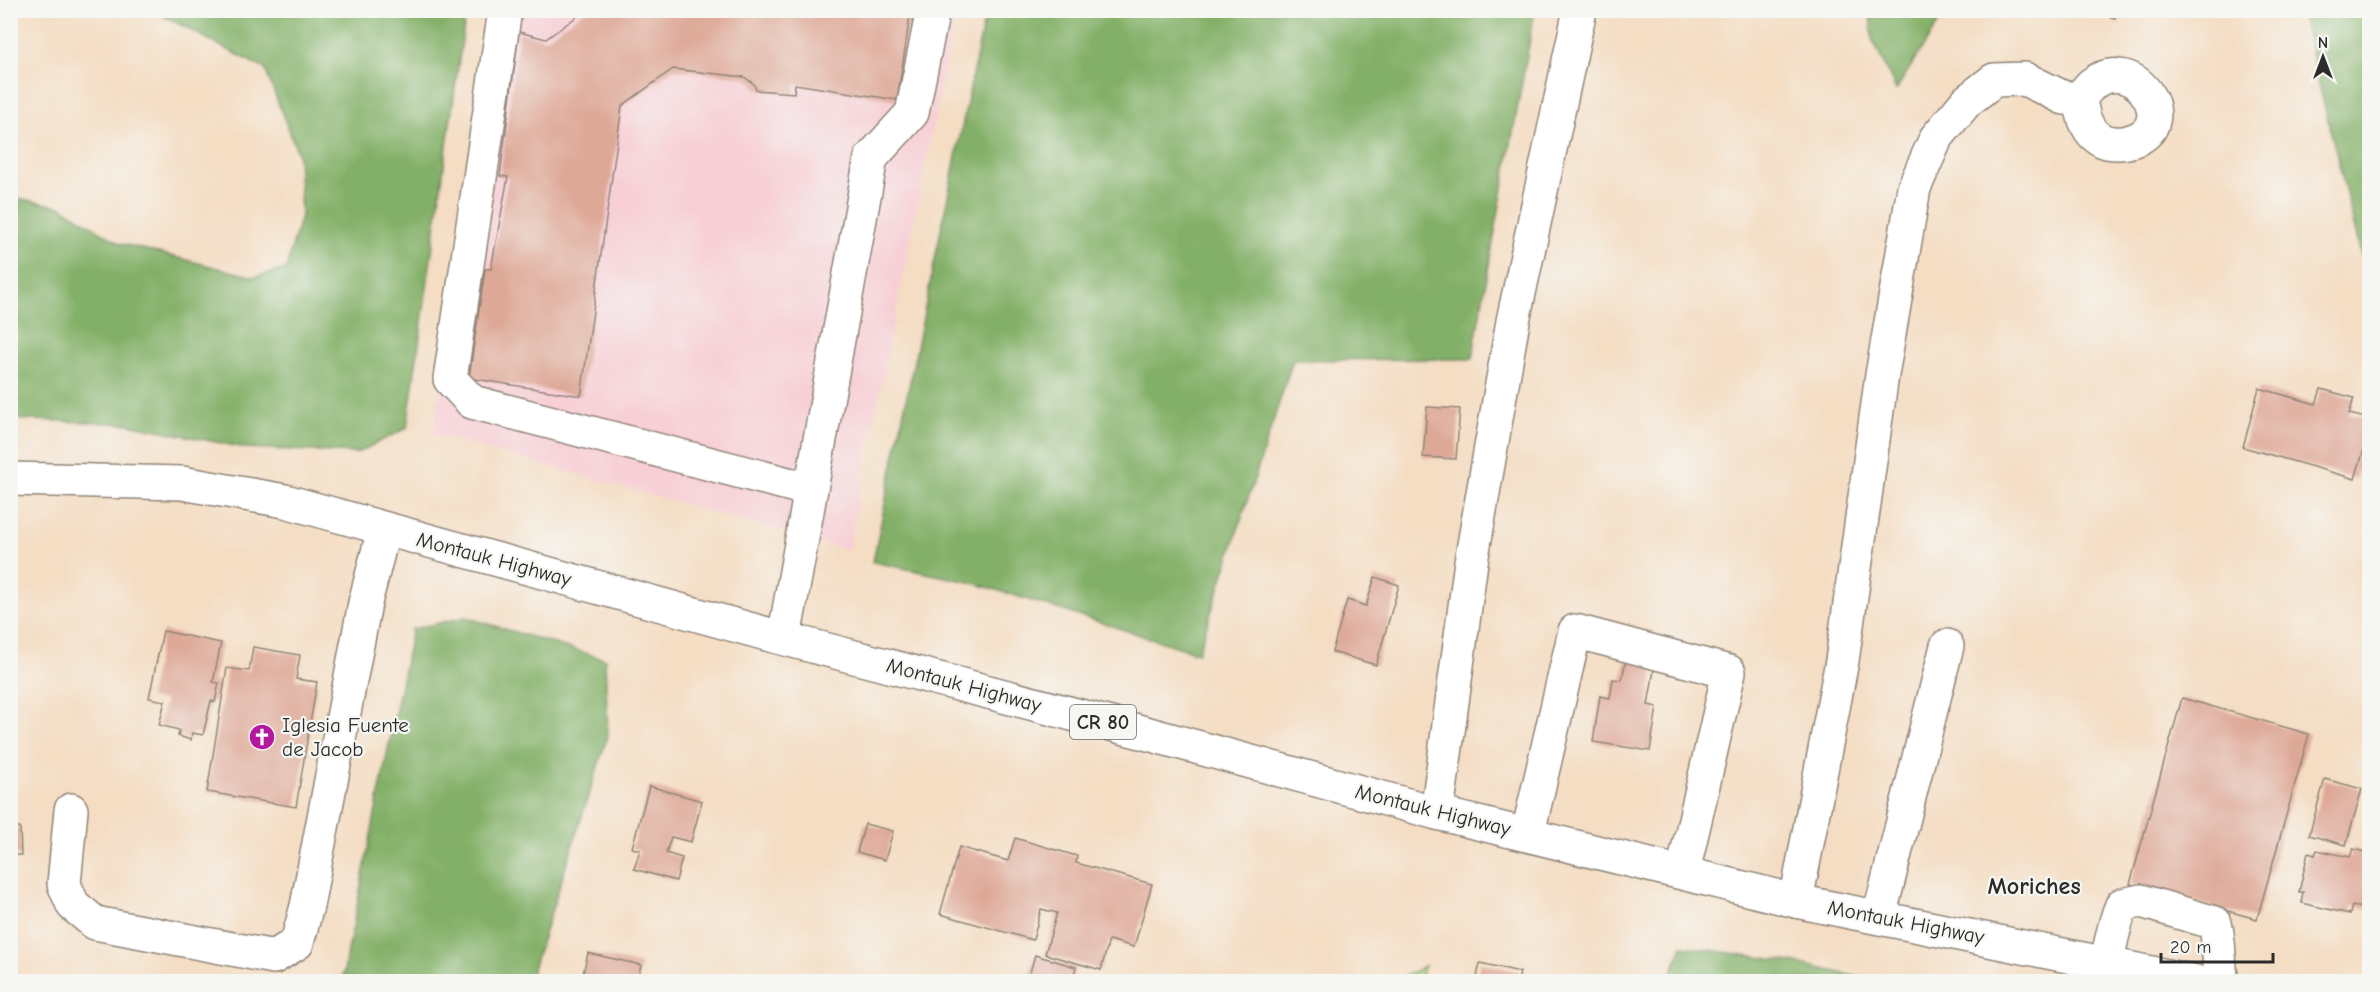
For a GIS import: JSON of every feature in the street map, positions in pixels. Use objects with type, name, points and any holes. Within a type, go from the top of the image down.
[{"type":"main road","points":[[505,10],[450,379],[472,402],[811,490]]},
{"type":"main road","points":[[784,638],[872,158],[912,113],[933,10]]},
{"type":"main road","points":[[1437,813],[1471,562],[1513,321],[1580,10]]},
{"type":"main road","points":[[1796,901],[1842,661],[1882,375],[1914,188],[1936,138],[1967,101],[1994,80],[2025,79],[2064,98],[2080,98]]},
{"type":"main road","name":"Montauk Highway","points":[[10,479],[182,483],[285,501],[1437,813],[1528,833],[1796,901],[1879,917],[2104,972],[2196,981]]},
{"type":"main road","points":[[71,810],[64,884],[73,905],[95,923],[274,957],[297,943],[307,906],[365,603],[384,529]]},
{"type":"main road","points":[[1528,833],[1575,631],[1729,672],[1683,872]]},
{"type":"main road","points":[[1879,917],[1947,646]]},
{"type":"main road","points":[[2104,972],[2114,922],[2122,905],[2141,901],[2215,923],[2219,940],[2218,959],[2222,981]]},
{"type":"shaded area","points":[[496,11],[956,11],[848,550],[433,434]]},
{"type":"green space","points":[[986,10],[1535,11],[1472,359],[1293,360],[1198,653],[974,583],[873,562]]},
{"type":"green space","points":[[154,11],[466,11],[407,428],[357,453],[245,448],[128,424],[11,419],[11,197],[62,207],[119,243],[254,277],[286,269],[301,215],[298,154],[265,69]]},
{"type":"green space","points":[[1870,11],[1946,11],[1896,90],[1872,39]]},
{"type":"green space","points":[[2301,11],[2369,11],[2369,286]]},
{"type":"green space","points":[[465,617],[605,659],[608,735],[529,981],[342,981],[412,629]]},
{"type":"green space","points":[[1682,946],[1792,962],[1876,981],[1669,981]]},
{"type":"green space","points":[[1425,966],[1418,981],[1395,981]]},
{"type":"building","points":[[586,10],[911,10],[897,100],[795,84],[794,93],[756,90],[754,84],[744,77],[673,69],[622,106],[581,396],[469,378],[485,269],[491,269],[508,177],[500,176],[519,32],[546,39]]},
{"type":"building","points":[[2085,10],[2117,10],[2115,18]]},
{"type":"building","points":[[2259,388],[2316,404],[2321,389],[2354,398],[2349,414],[2370,419],[2370,429],[2355,479],[2243,447]]},
{"type":"building","points":[[1427,407],[1460,409],[1456,459],[1423,457]]},
{"type":"building","points":[[1375,577],[1399,585],[1376,665],[1332,652],[1347,600],[1366,606]]},
{"type":"building","points":[[163,631],[221,643],[213,682],[219,683],[215,702],[211,701],[203,735],[192,733],[191,740],[178,736],[179,730],[159,725],[165,701],[149,698]]},
{"type":"building","name":"Iglesia Fuente de Jacob","points":[[253,647],[300,655],[296,679],[317,682],[296,807],[207,792],[227,668],[249,671]]},
{"type":"building","points":[[1626,659],[1655,664],[1648,705],[1657,707],[1650,751],[1593,742],[1600,696],[1610,698],[1613,679],[1622,680]]},
{"type":"building","points":[[2182,698],[2309,734],[2257,919],[2130,884]]},
{"type":"building","points":[[2325,779],[2362,789],[2346,845],[2309,835]]},
{"type":"building","points":[[649,786],[702,801],[691,842],[671,837],[666,853],[682,858],[676,881],[634,869],[640,850],[632,848]]},
{"type":"building","points":[[865,824],[893,831],[885,860],[857,852]]},
{"type":"building","points":[[10,828],[20,828],[21,855],[10,855]]},
{"type":"building","points":[[1015,838],[1077,856],[1076,863],[1152,884],[1134,947],[1109,940],[1101,970],[1045,954],[1057,913],[1041,909],[1033,940],[940,914],[959,847],[1008,861]]},
{"type":"building","points":[[2353,849],[2370,853],[2370,909],[2352,906],[2350,914],[2301,903],[2303,892],[2299,892],[2308,853],[2315,855],[2317,850],[2350,857]]},
{"type":"building","points":[[588,953],[641,965],[637,982],[581,982]]},
{"type":"building","points":[[1035,955],[1076,967],[1072,982],[1027,982]]},
{"type":"building","points":[[1480,963],[1520,972],[1518,982],[1476,982]]},
{"type":"place","name":"Iglesia Fuente de Jacob","points":[[262,737]]},
{"type":"district","name":"Moriches","points":[[2034,886]]}]
